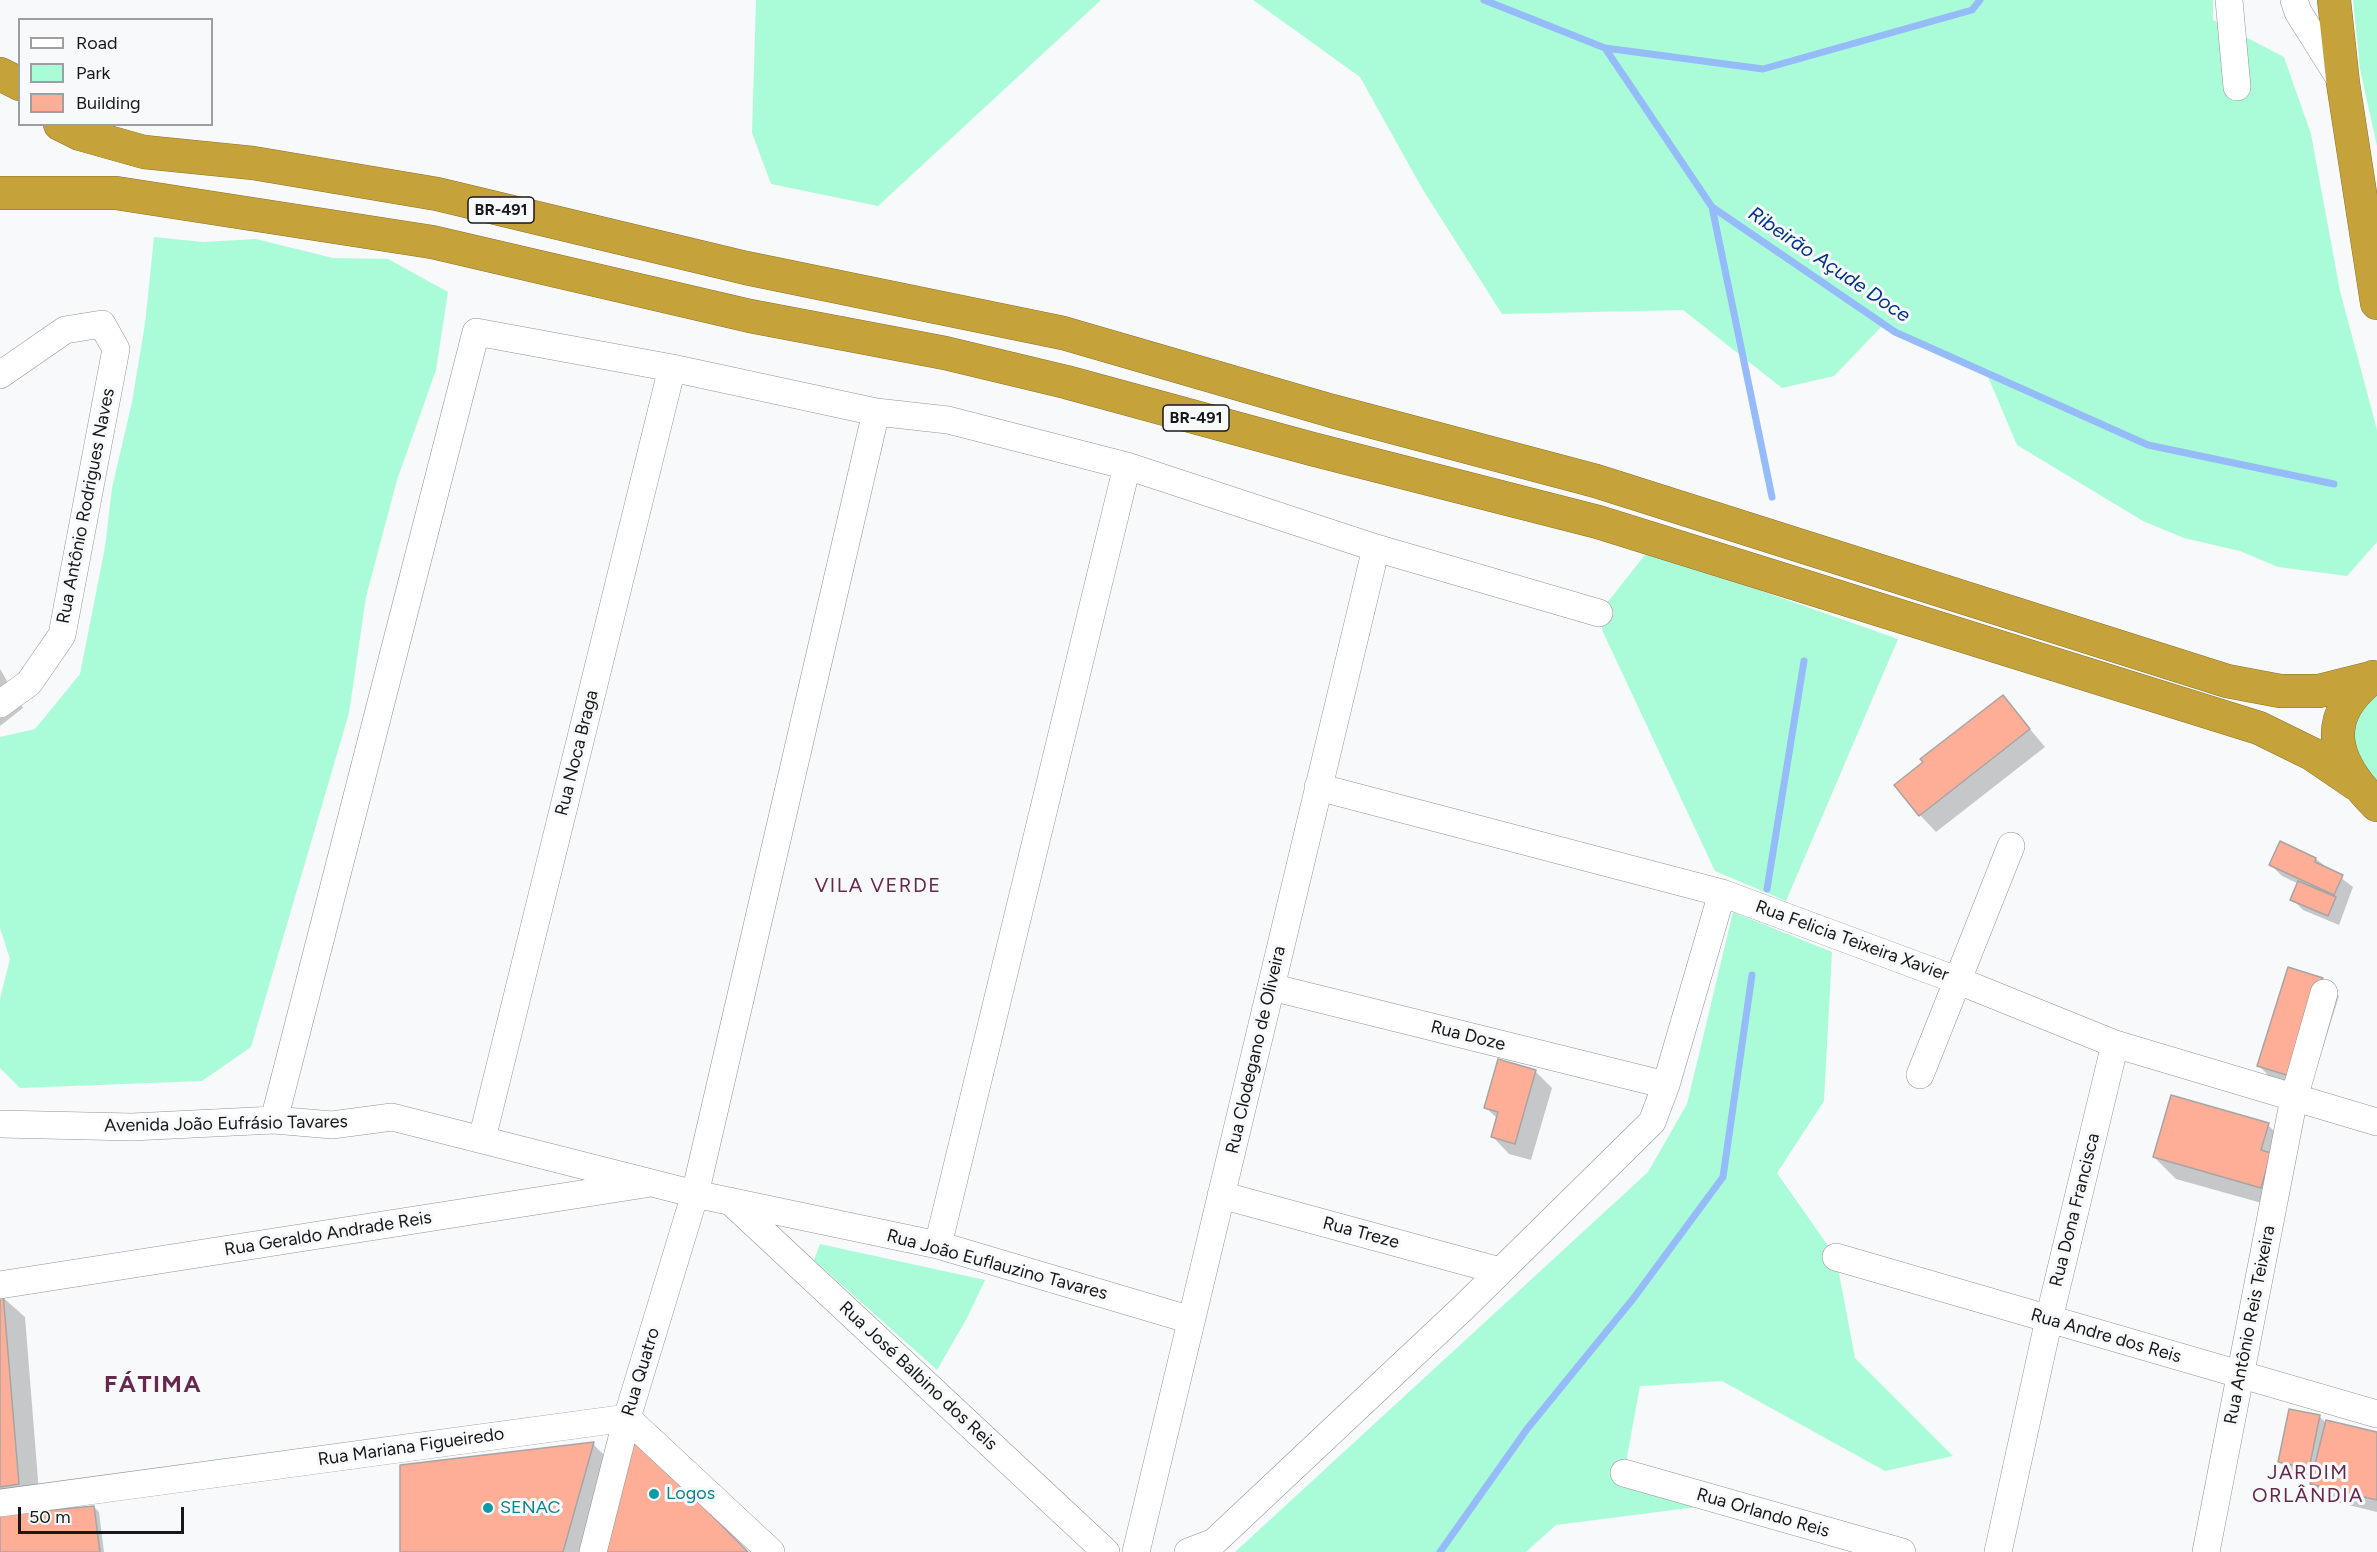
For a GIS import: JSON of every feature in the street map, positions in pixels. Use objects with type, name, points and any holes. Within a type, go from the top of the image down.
[{"type":"highway","points":[[2334,0],[2343,83],[2377,303]]},
{"type":"highway","points":[[0,74],[18,83]]},
{"type":"highway","points":[[0,98],[18,105]]},
{"type":"highway","name":"BR-491","points":[[64,126],[80,134],[144,152],[253,163],[437,194],[746,268],[1063,333],[1332,411],[1596,481],[2227,681],[2280,691],[2319,691],[2374,676]]},
{"type":"highway","name":"BR-491","points":[[126,126],[253,163]]},
{"type":"highway","name":"BR-491","points":[[0,193],[117,193],[432,242],[750,316],[945,353],[1066,382],[1312,449],[1598,522],[2259,728],[2312,754],[2366,794]]},
{"type":"highway","points":[[2366,794],[2338,742],[2338,720],[2350,696],[2374,676]]},
{"type":"street","points":[[2229,0],[2238,87]]},
{"type":"street","points":[[2294,0],[2298,12],[2343,83]]},
{"type":"street","name":"Rua Antônio Rodrigues Naves","points":[[0,375],[65,330],[102,324],[116,349],[62,634],[29,683],[0,704]]},
{"type":"street","points":[[274,1120],[476,332],[672,368],[876,412],[948,420],[1127,466],[1376,548],[1599,613]]},
{"type":"street","name":"Rua Noca Braga","points":[[482,1139],[672,368]]},
{"type":"street","name":"Rua Quatro","points":[[593,1552],[627,1418],[695,1194],[876,412]]},
{"type":"street","points":[[938,1245],[1127,466]]},
{"type":"street","name":"Rua Clodegano de Oliveira","points":[[1136,1552],[1376,548]]},
{"type":"street","name":"Rua Felicia Teixeira Xavier","points":[[1318,788],[1722,893],[1959,981],[2115,1044],[2377,1122]]},
{"type":"street","points":[[1920,1075],[2012,846]]},
{"type":"street","points":[[1188,1552],[1214,1542],[1500,1271],[1652,1122],[1666,1085],[1722,893]]},
{"type":"street","name":"Rua Doze","points":[[1271,987],[1666,1085]]},
{"type":"street","name":"Rua Antônio Reis Teixeira","points":[[2206,1552],[2294,1098],[2324,993]]},
{"type":"street","name":"Rua Dona Francisca","points":[[1998,1552],[2049,1319],[2115,1044]]},
{"type":"street","name":"Avenida João Eufrásio Tavares","points":[[0,1124],[132,1127],[274,1120],[332,1125],[392,1117],[656,1182],[695,1194]]},
{"type":"street","name":"Rua Geraldo Andrade Reis","points":[[0,1285],[656,1182]]},
{"type":"street","name":"Rua João Euflauzino Tavares","points":[[695,1194],[938,1245],[1191,1320]]},
{"type":"street","name":"Rua Treze","points":[[1221,1195],[1500,1271]]},
{"type":"street","name":"Rua José Balbino dos Reis","points":[[729,1201],[1106,1552]]},
{"type":"street","name":"Rua Andre dos Reis","points":[[1836,1257],[2377,1414]]},
{"type":"street","points":[[627,1418],[771,1552]]},
{"type":"street","name":"Rua Mariana Figueiredo","points":[[0,1503],[627,1418]]},
{"type":"street","name":"Rua Orlando Reis","points":[[1624,1473],[1902,1552]]},
{"type":"green space","points":[[756,0],[1101,0],[878,206],[771,184],[752,133]]},
{"type":"green space","points":[[1253,0],[2213,0],[2213,20],[2284,57],[2311,134],[2340,291],[2377,430],[2377,542],[2347,576],[2278,567],[2240,551],[2184,538],[2143,521],[2017,445],[1986,372],[1884,324],[1834,376],[1782,388],[1683,310],[1502,314],[1423,190],[1360,77]]},
{"type":"green space","points":[[2353,0],[2377,0],[2377,146],[2360,69]]},
{"type":"green space","points":[[154,237],[203,242],[256,239],[333,258],[388,259],[448,292],[436,370],[397,480],[366,597],[349,713],[251,1047],[202,1081],[20,1088],[0,1068],[0,999],[10,959],[0,928],[0,737],[35,729],[80,674],[105,547],[112,488],[132,402],[145,324]]},
{"type":"green space","points":[[1648,551],[1898,639],[1786,901],[1715,871],[1603,632],[1599,613]]},
{"type":"green space","points":[[2377,686],[2377,780],[2357,763],[2349,733]]},
{"type":"green space","points":[[1733,912],[1832,952],[1824,1101],[1777,1173],[1836,1257],[1855,1358],[1953,1456],[1885,1471],[1722,1381],[1640,1386],[1624,1473],[1697,1507],[1556,1525],[1526,1552],[1235,1552],[1648,1172],[1687,1104]]},
{"type":"green space","points":[[820,1244],[985,1280],[967,1318],[937,1370],[814,1260]]},
{"type":"building","points":[[2003,695],[2030,729],[1919,816],[1894,785],[1923,762],[1920,759]]},
{"type":"building","points":[[2280,841],[2316,858],[2315,862],[2343,875],[2334,895],[2269,865]]},
{"type":"building","points":[[2298,881],[2336,897],[2328,916],[2290,900]]},
{"type":"building","points":[[2288,967],[2323,978],[2293,1077],[2257,1066]]},
{"type":"building","points":[[1498,1059],[1536,1070],[1515,1144],[1491,1137],[1498,1112],[1484,1108]]},
{"type":"building","points":[[2171,1095],[2269,1123],[2261,1150],[2271,1153],[2261,1188],[2153,1157]]},
{"type":"building","points":[[3,1293],[19,1484],[0,1487],[0,1294]]},
{"type":"building","points":[[2289,1409],[2320,1415],[2309,1469],[2278,1462]]},
{"type":"building","points":[[2326,1420],[2377,1432],[2377,1500],[2310,1484]]},
{"type":"building","name":"Logos","points":[[632,1435],[748,1552],[605,1552]]},
{"type":"building","name":"SENAC","points":[[594,1442],[563,1552],[400,1552],[400,1465]]},
{"type":"building","points":[[94,1506],[100,1552],[0,1552],[0,1515]]},
{"type":"waterway","name":"Ribeirão Açude Doce","points":[[1484,0],[1605,48],[1712,207],[1895,332],[2148,445],[2334,484]]},
{"type":"waterway","points":[[1605,48],[1763,69],[1972,10],[1980,0]]},
{"type":"waterway","points":[[1712,207],[1772,497]]},
{"type":"waterway","points":[[1767,889],[1804,661]]},
{"type":"waterway","points":[[1440,1552],[1527,1429],[1633,1299],[1723,1177],[1752,975]]},
{"type":"place","name":"Logos","points":[[654,1494]]},
{"type":"place","name":"SENAC","points":[[488,1508]]},
{"type":"district","name":"VILA VERDE","points":[[878,886]]},
{"type":"district","name":"FÁTIMA","points":[[153,1385]]},
{"type":"district","name":"JARDIM ORLÂNDIA","points":[[2308,1484]]}]
